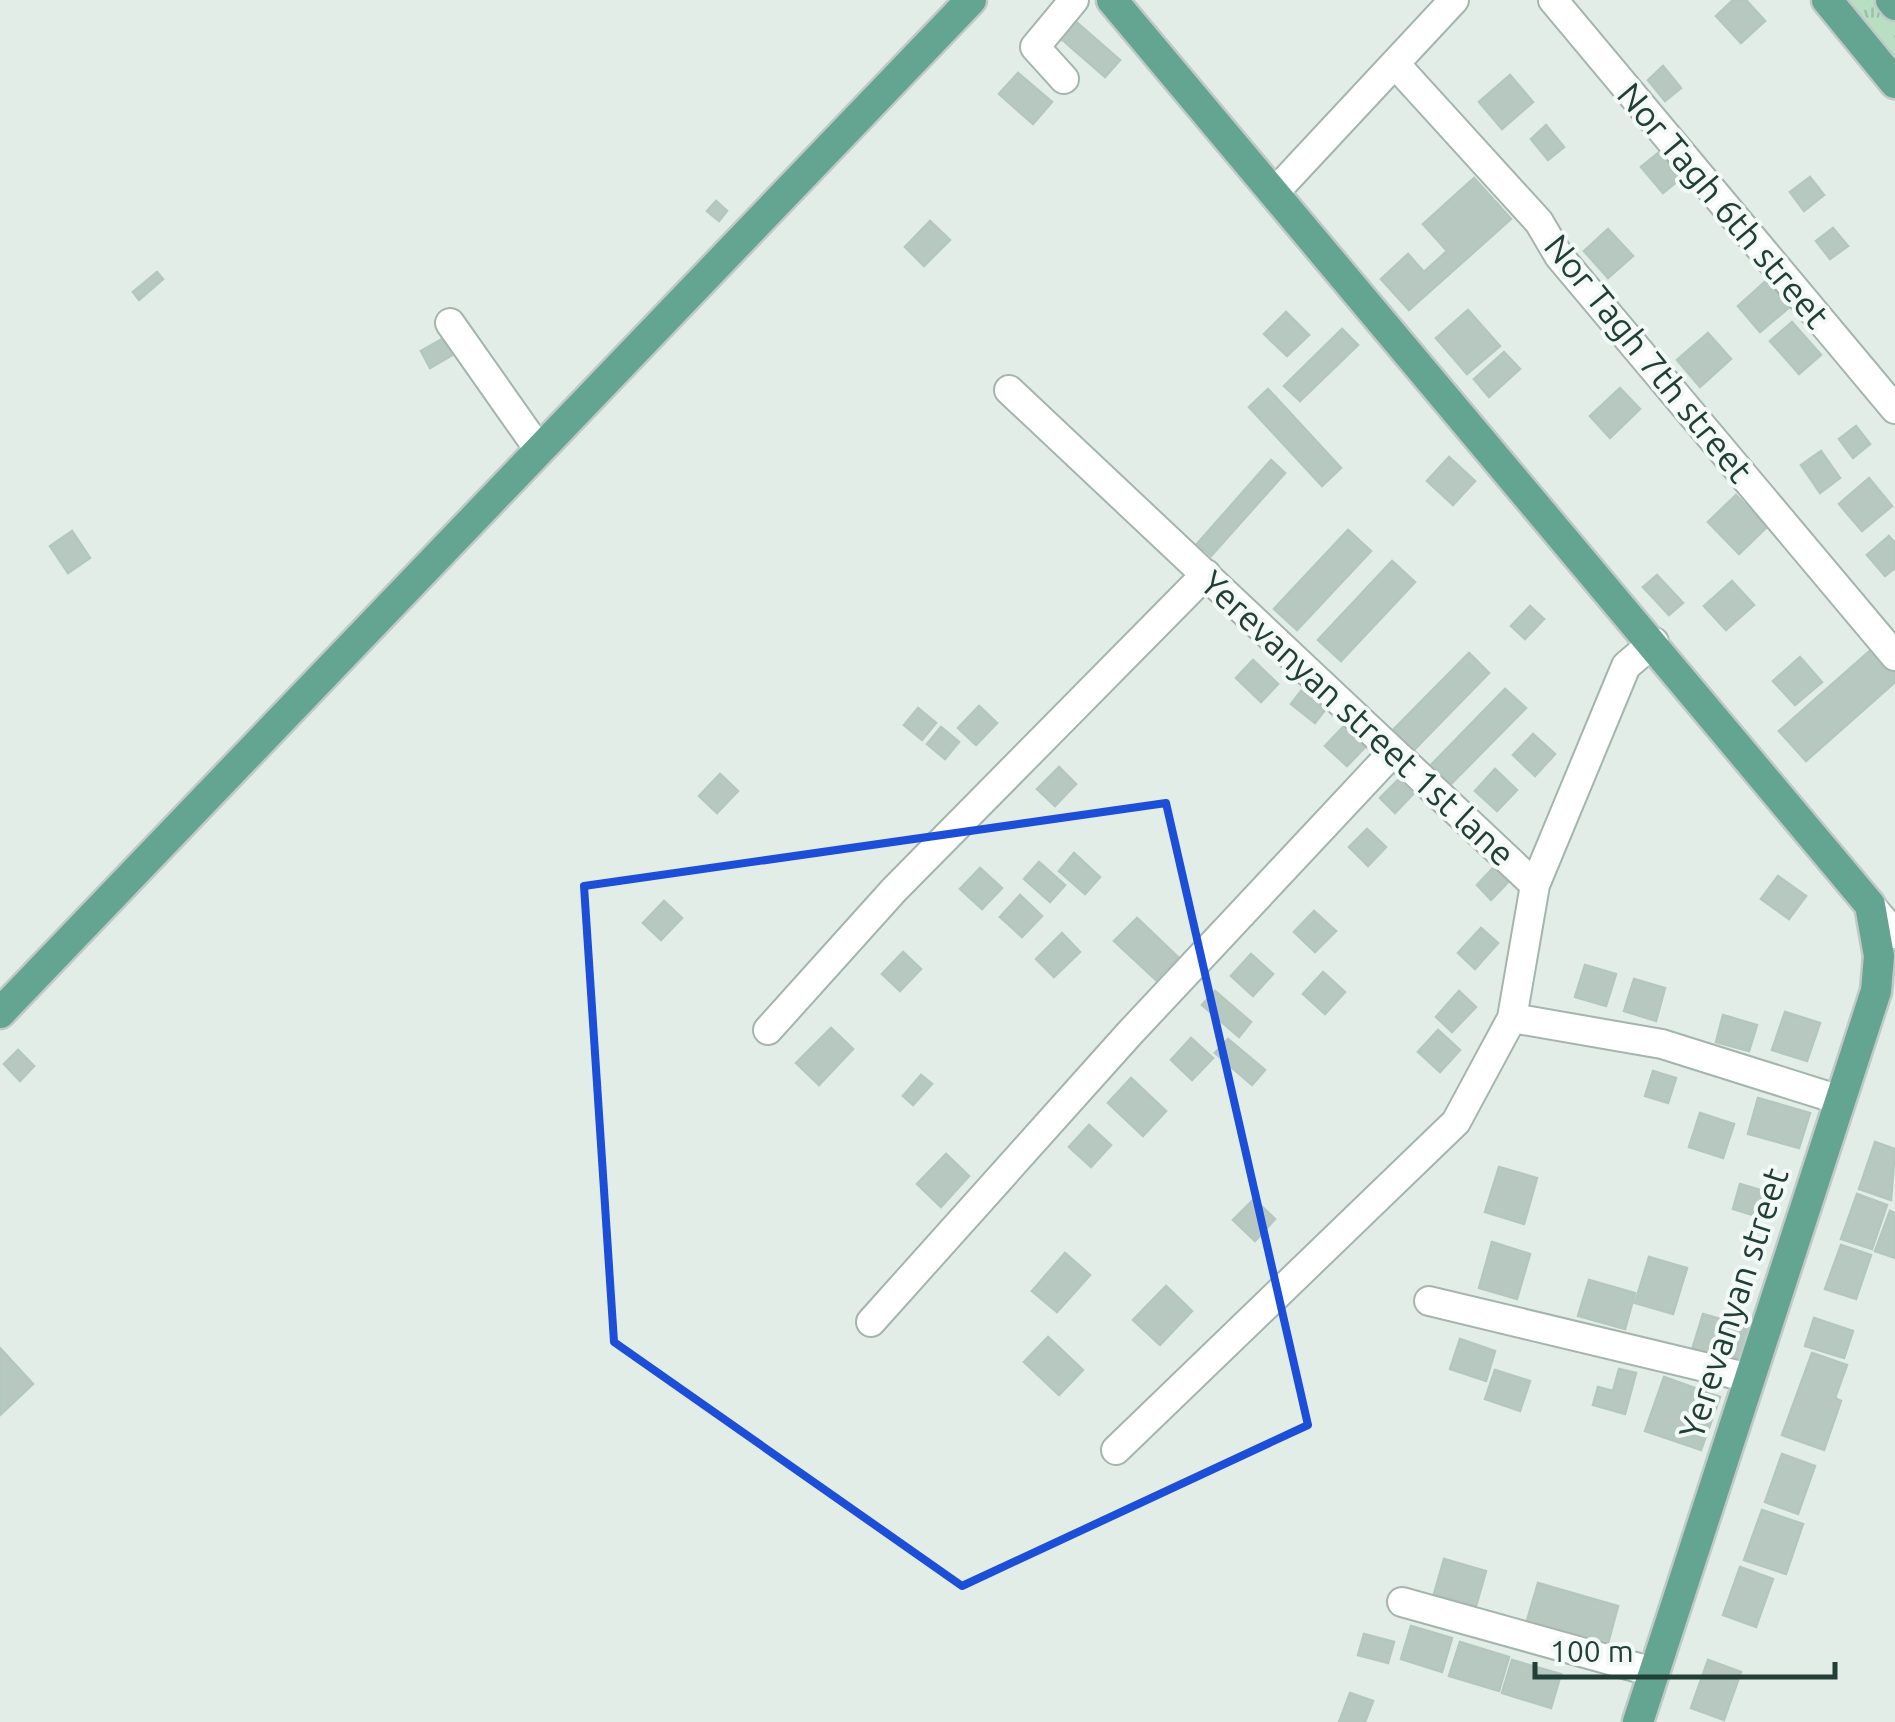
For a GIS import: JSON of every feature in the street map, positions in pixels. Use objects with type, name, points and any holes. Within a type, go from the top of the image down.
[{"type":"main road","points":[[0,1013],[971,0]]},
{"type":"main road","points":[[1112,0],[1654,642],[1870,905]]},
{"type":"main road","points":[[1827,0],[1895,83]]},
{"type":"main road","name":"Yerevanyan street","points":[[1638,1722],[1746,1377],[1876,991],[1879,956],[1870,905]]},
{"type":"street","points":[[1064,79],[1035,47],[1074,0]]},
{"type":"street","points":[[1274,193],[1454,0]]},
{"type":"street","name":"Nor Tagh 6th street","points":[[1553,0],[1895,410]]},
{"type":"street","name":"Nor Tagh 7th street","points":[[1396,66],[1539,222],[1571,270],[1895,656]]},
{"type":"street","points":[[450,323],[540,450]]},
{"type":"street","name":"Yerevanyan street 1st lane","points":[[1009,390],[1535,885],[1512,1018],[1456,1122],[1116,1450]]},
{"type":"street","points":[[768,1030],[894,890],[1206,574]]},
{"type":"street","points":[[1535,885],[1626,666],[1654,642]]},
{"type":"street","points":[[871,1322],[1142,1020],[1393,752]]},
{"type":"street","points":[[1870,905],[1895,934]]},
{"type":"street","points":[[1512,1018],[1662,1044],[1840,1100]]},
{"type":"street","points":[[1429,1301],[1746,1377]]},
{"type":"street","points":[[1402,1602],[1653,1672]]},
{"type":"highlighted area","points":[[1166,803],[1308,1425],[962,1586],[614,1342],[584,886]]},
{"type":"green space","points":[[1844,0],[1877,0],[1895,22],[1895,63]]},
{"type":"building","points":[[1733,0],[1746,0],[1765,21],[1741,43],[1716,16]]},
{"type":"building","points":[[1074,20],[1120,60],[1105,77],[1059,37]]},
{"type":"building","points":[[1663,66],[1681,88],[1665,101],[1648,80]]},
{"type":"building","points":[[1018,73],[1052,102],[1033,124],[999,94]]},
{"type":"building","points":[[1510,75],[1533,102],[1502,129],[1479,102]]},
{"type":"building","points":[[1546,125],[1564,147],[1548,160],[1531,139]]},
{"type":"building","points":[[1663,149],[1685,175],[1663,193],[1641,167]]},
{"type":"building","points":[[1810,177],[1824,195],[1804,211],[1790,192]]},
{"type":"building","points":[[1474,178],[1511,219],[1409,310],[1381,279],[1408,254],[1424,272],[1447,251],[1423,224]]},
{"type":"building","points":[[716,201],[727,211],[719,221],[707,211]]},
{"type":"building","points":[[930,221],[950,240],[924,266],[905,247]]},
{"type":"building","points":[[1833,228],[1848,246],[1830,259],[1816,241]]},
{"type":"building","points":[[1608,229],[1633,256],[1608,278],[1584,251]]},
{"type":"building","points":[[157,272],[163,279],[139,300],[133,292]]},
{"type":"building","points":[[1769,278],[1792,305],[1760,332],[1738,306]]},
{"type":"building","points":[[1468,310],[1500,346],[1467,374],[1436,338]]},
{"type":"building","points":[[1286,312],[1309,335],[1287,356],[1264,334]]},
{"type":"building","points":[[1792,322],[1821,355],[1799,374],[1770,341]]},
{"type":"building","points":[[1342,329],[1358,345],[1300,401],[1284,386]]},
{"type":"building","points":[[1708,333],[1731,359],[1700,387],[1677,360]]},
{"type":"building","points":[[444,338],[454,354],[430,368],[421,351]]},
{"type":"building","points":[[1504,352],[1520,369],[1489,397],[1474,379]]},
{"type":"building","points":[[1620,388],[1640,409],[1610,438],[1590,416]]},
{"type":"building","points":[[1268,389],[1341,468],[1322,486],[1249,407]]},
{"type":"building","points":[[1856,426],[1870,444],[1853,458],[1839,439]]},
{"type":"building","points":[[1821,451],[1840,478],[1820,493],[1801,465]]},
{"type":"building","points":[[1449,457],[1475,481],[1453,505],[1427,481]]},
{"type":"building","points":[[1271,460],[1285,473],[1211,556],[1197,544]]},
{"type":"building","points":[[1869,478],[1892,506],[1862,531],[1839,504]]},
{"type":"building","points":[[1736,495],[1767,527],[1739,554],[1708,522]]},
{"type":"building","points":[[1348,530],[1371,551],[1297,630],[1274,609]]},
{"type":"building","points":[[72,531],[90,558],[68,573],[50,546]]},
{"type":"building","points":[[1889,536],[1895,543],[1895,568],[1885,576],[1867,555]]},
{"type":"building","points":[[1392,561],[1415,582],[1341,661],[1318,640]]},
{"type":"building","points":[[1657,575],[1683,603],[1669,615],[1643,587]]},
{"type":"building","points":[[1732,581],[1754,605],[1726,630],[1704,606]]},
{"type":"building","points":[[1530,606],[1544,619],[1525,639],[1511,626]]},
{"type":"building","points":[[1873,648],[1895,673],[1895,682],[1806,761],[1779,731]]},
{"type":"building","points":[[1469,653],[1489,673],[1412,752],[1391,732]]},
{"type":"building","points":[[1800,657],[1822,682],[1795,705],[1773,681]]},
{"type":"building","points":[[1253,660],[1278,684],[1261,702],[1236,678]]},
{"type":"building","points":[[1505,689],[1526,708],[1448,787],[1428,768]]},
{"type":"building","points":[[1301,691],[1325,710],[1315,723],[1291,704]]},
{"type":"building","points":[[979,706],[997,723],[976,745],[958,728]]},
{"type":"building","points":[[918,708],[936,723],[922,740],[904,725]]},
{"type":"building","points":[[1345,725],[1367,745],[1347,766],[1325,746]]},
{"type":"building","points":[[941,727],[959,742],[945,759],[927,744]]},
{"type":"building","points":[[1533,734],[1555,754],[1535,776],[1513,755]]},
{"type":"building","points":[[1059,767],[1076,784],[1055,806],[1037,789]]},
{"type":"building","points":[[1495,769],[1517,790],[1497,811],[1475,791]]},
{"type":"building","points":[[720,774],[738,791],[717,813],[699,796]]},
{"type":"building","points":[[1398,780],[1413,794],[1395,813],[1380,798]]},
{"type":"building","points":[[1367,829],[1386,847],[1368,866],[1349,847]]},
{"type":"building","points":[[1074,853],[1100,877],[1085,894],[1059,871]]},
{"type":"building","points":[[1039,862],[1065,885],[1050,902],[1024,879]]},
{"type":"building","points":[[1494,867],[1509,881],[1491,900],[1477,885]]},
{"type":"building","points":[[980,868],[1002,888],[982,909],[960,889]]},
{"type":"building","points":[[1778,876],[1806,896],[1789,919],[1761,899]]},
{"type":"building","points":[[1020,895],[1042,916],[1022,937],[1000,917]]},
{"type":"building","points":[[664,901],[682,918],[661,940],[643,923]]},
{"type":"building","points":[[1314,911],[1336,931],[1315,952],[1294,932]]},
{"type":"building","points":[[1137,918],[1178,957],[1156,980],[1114,941]]},
{"type":"building","points":[[1481,928],[1498,943],[1475,969],[1458,953]]},
{"type":"building","points":[[1062,933],[1080,952],[1054,977],[1036,959]]},
{"type":"building","points":[[903,952],[921,969],[900,991],[882,974]]},
{"type":"building","points":[[1251,954],[1273,974],[1253,996],[1231,976]]},
{"type":"building","points":[[1585,965],[1616,974],[1606,1006],[1575,997]]},
{"type":"building","points":[[1323,972],[1345,992],[1325,1014],[1303,994]]},
{"type":"building","points":[[1634,979],[1665,988],[1656,1021],[1624,1011]]},
{"type":"building","points":[[1215,991],[1251,1022],[1239,1037],[1202,1005]]},
{"type":"building","points":[[1459,991],[1476,1007],[1452,1032],[1436,1017]]},
{"type":"building","points":[[1785,1012],[1820,1023],[1807,1061],[1772,1050]]},
{"type":"building","points":[[1723,1015],[1757,1025],[1749,1051],[1716,1042]]},
{"type":"building","points":[[831,1028],[853,1049],[819,1085],[796,1063]]},
{"type":"building","points":[[1438,1030],[1460,1050],[1440,1072],[1418,1052]]},
{"type":"building","points":[[1191,1038],[1213,1058],[1192,1080],[1171,1060]]},
{"type":"building","points":[[1228,1039],[1265,1070],[1252,1085],[1215,1053]]},
{"type":"building","points":[[18,1050],[34,1066],[20,1081],[4,1064]]},
{"type":"building","points":[[1653,1071],[1676,1078],[1668,1103],[1645,1096]]},
{"type":"building","points":[[921,1075],[932,1084],[913,1105],[903,1096]]},
{"type":"building","points":[[1131,1078],[1166,1111],[1143,1136],[1108,1103]]},
{"type":"building","points":[[1758,1098],[1810,1113],[1799,1148],[1748,1134]]},
{"type":"building","points":[[1700,1113],[1734,1124],[1723,1158],[1689,1147]]},
{"type":"building","points":[[1089,1125],[1111,1145],[1091,1167],[1069,1147]]},
{"type":"building","points":[[1875,1142],[1895,1149],[1891,1200],[1859,1189]]},
{"type":"building","points":[[946,1154],[969,1176],[941,1207],[917,1184]]},
{"type":"building","points":[[1499,1167],[1537,1178],[1524,1224],[1485,1212]]},
{"type":"building","points":[[1740,1184],[1764,1191],[1756,1216],[1733,1209]]},
{"type":"building","points":[[1857,1194],[1887,1205],[1872,1249],[1841,1239]]},
{"type":"building","points":[[1254,1199],[1275,1219],[1255,1241],[1233,1220]]},
{"type":"building","points":[[1890,1211],[1895,1213],[1895,1258],[1875,1251]]},
{"type":"building","points":[[1492,1242],[1530,1254],[1517,1299],[1479,1288]]},
{"type":"building","points":[[1841,1245],[1871,1255],[1856,1299],[1825,1289]]},
{"type":"building","points":[[1065,1253],[1090,1275],[1057,1312],[1032,1291]]},
{"type":"building","points":[[1649,1257],[1687,1268],[1673,1314],[1635,1303]]},
{"type":"building","points":[[1589,1280],[1635,1293],[1625,1329],[1578,1316]]},
{"type":"building","points":[[1166,1286],[1192,1311],[1160,1345],[1133,1320]]},
{"type":"building","points":[[1703,1314],[1749,1327],[1739,1364],[1692,1350]]},
{"type":"building","points":[[1814,1318],[1853,1331],[1844,1358],[1805,1346]]},
{"type":"building","points":[[1048,1337],[1083,1370],[1059,1395],[1024,1362]]},
{"type":"building","points":[[1460,1339],[1495,1351],[1486,1381],[1450,1369]]},
{"type":"building","points":[[0,1348],[33,1384],[0,1415]]},
{"type":"building","points":[[1812,1353],[1847,1365],[1835,1398],[1841,1401],[1824,1450],[1782,1435]]},
{"type":"building","points":[[1619,1369],[1636,1373],[1625,1414],[1593,1405],[1598,1387],[1613,1391]]},
{"type":"building","points":[[1495,1370],[1530,1381],[1520,1411],[1485,1399]]},
{"type":"building","points":[[1664,1377],[1720,1397],[1701,1450],[1645,1431]]},
{"type":"building","points":[[1782,1454],[1815,1466],[1798,1514],[1765,1502]]},
{"type":"building","points":[[1762,1510],[1803,1524],[1786,1574],[1744,1560]]},
{"type":"building","points":[[1444,1559],[1486,1571],[1476,1606],[1434,1594]]},
{"type":"building","points":[[1740,1567],[1773,1579],[1756,1627],[1723,1615]]},
{"type":"building","points":[[1538,1583],[1618,1606],[1607,1647],[1526,1624]]},
{"type":"building","points":[[1411,1626],[1452,1638],[1442,1672],[1401,1659]]},
{"type":"building","points":[[1364,1634],[1394,1642],[1388,1663],[1358,1655]]},
{"type":"building","points":[[1460,1642],[1509,1657],[1499,1691],[1449,1676]]},
{"type":"building","points":[[1512,1660],[1561,1674],[1551,1708],[1502,1693]]},
{"type":"building","points":[[1708,1660],[1741,1672],[1724,1720],[1691,1708]]},
{"type":"building","points":[[1350,1693],[1373,1701],[1365,1722],[1339,1722]]}]
